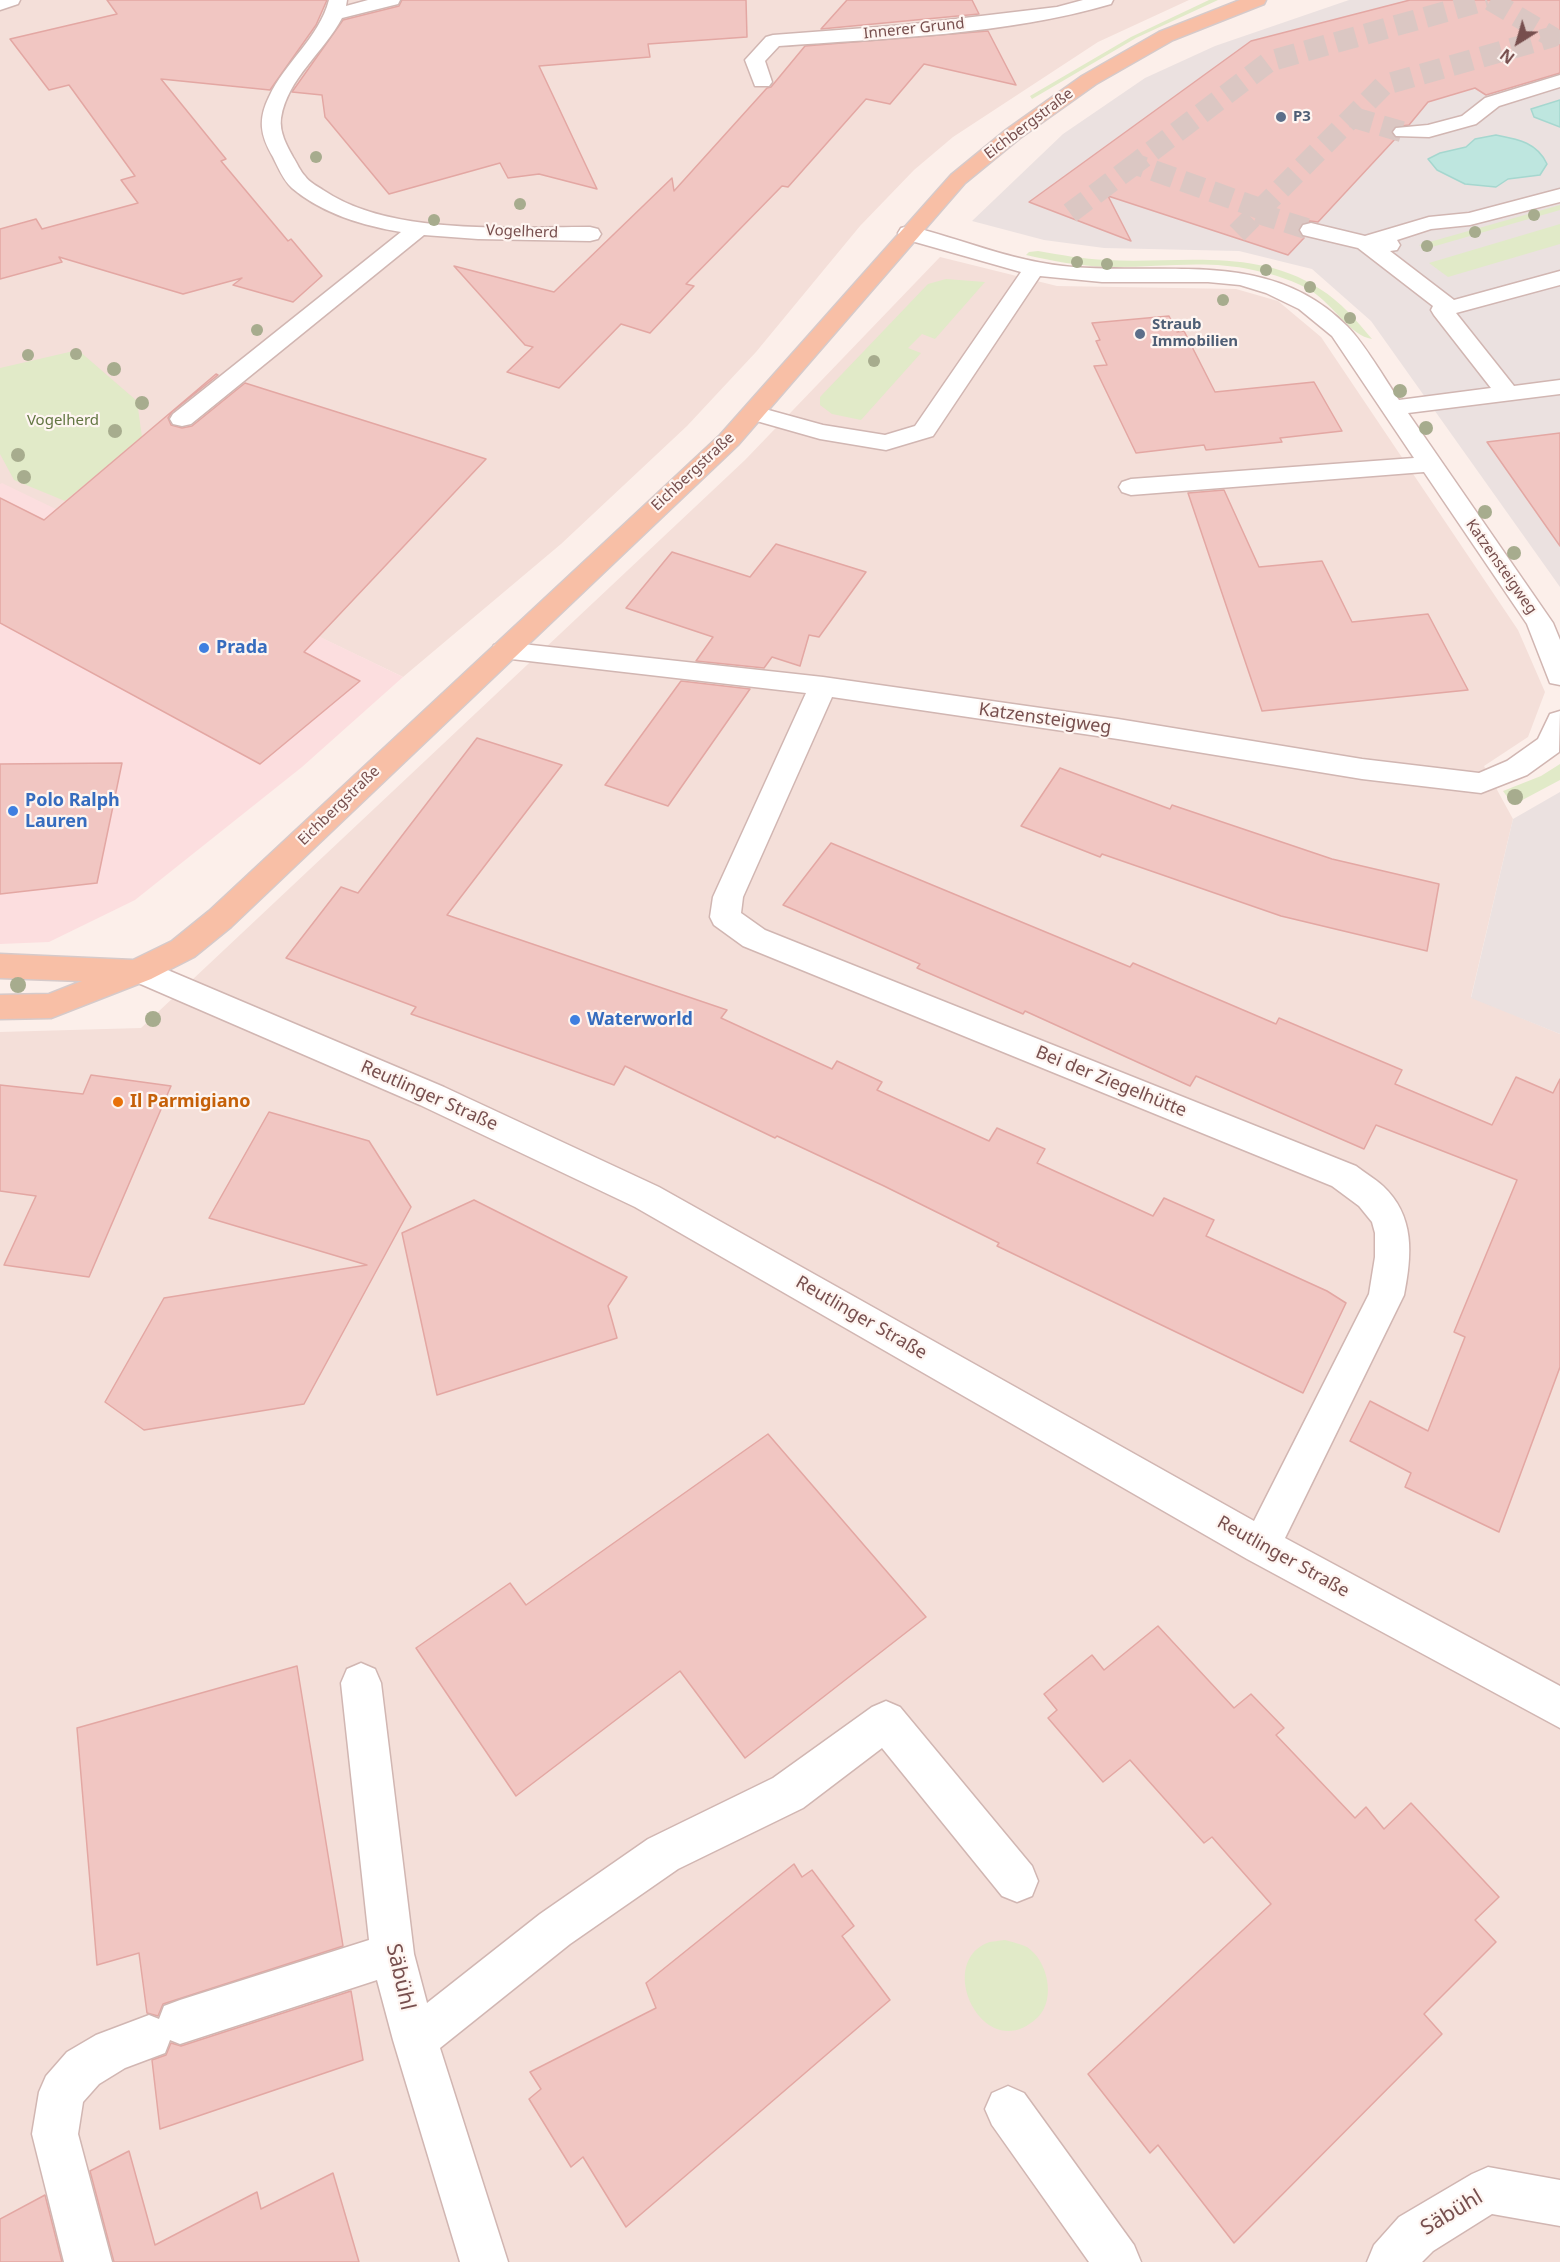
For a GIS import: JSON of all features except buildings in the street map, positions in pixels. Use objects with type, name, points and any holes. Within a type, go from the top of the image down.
[{"type":"main road","name":"Eichbergstraße","points":[[140,971],[183,949],[220,920],[754,413],[958,179],[1013,134],[1089,80],[1166,36],[1257,0]]},
{"type":"main road","name":"Reutlinger Straße","points":[[0,966],[140,971]]},
{"type":"main road","points":[[0,1007],[51,1006],[140,971]]},
{"type":"street","points":[[0,4],[10,0]]},
{"type":"street","points":[[337,7],[391,0]]},
{"type":"street","name":"Innerer Grund","points":[[762,82],[755,60],[772,41],[905,31],[1059,13],[1104,0]]},
{"type":"street","name":"Vogelherd","points":[[337,7],[328,29],[299,62],[270,119],[273,137],[298,182],[324,199],[360,216],[418,229],[590,234]]},
{"type":"street","points":[[1403,132],[1430,131],[1469,120],[1492,102],[1560,81]]},
{"type":"street","points":[[1366,243],[1429,223],[1470,219],[1560,195]]},
{"type":"street","points":[[1311,230],[1366,243],[1394,245],[1443,233],[1470,219]]},
{"type":"street","points":[[182,419],[418,229]]},
{"type":"street","name":"Katzensteigweg","points":[[909,233],[1034,269],[1109,276],[1214,274],[1246,279],[1277,288],[1298,298],[1340,331],[1540,623],[1560,676]]},
{"type":"street","points":[[1366,243],[1459,306]]},
{"type":"street","points":[[1394,245],[1459,306]]},
{"type":"street","points":[[754,413],[820,432],[886,443],[924,431],[1034,269]]},
{"type":"street","points":[[1508,394],[1442,310],[1560,278]]},
{"type":"street","points":[[1393,408],[1560,387]]},
{"type":"street","points":[[1131,487],[1430,464]]},
{"type":"street","name":"Katzensteigweg","points":[[504,651],[823,686],[1118,729],[1362,769],[1481,783],[1517,768],[1549,745],[1560,721]]},
{"type":"street","name":"Bei der Ziegelhütte","points":[[823,686],[728,897],[725,916],[754,938],[1344,1176],[1375,1199],[1389,1220],[1395,1251],[1386,1295],[1261,1545]]},
{"type":"street","name":"Reutlinger Straße","points":[[140,971],[432,1096],[647,1197],[1261,1545],[1560,1708]]},
{"type":"street","name":"Säbühl","points":[[361,1683],[392,1954],[415,2040],[484,2262]]},
{"type":"street","points":[[415,2040],[555,1929],[663,1854],[788,1793],[886,1722],[1017,1881]]},
{"type":"street","points":[[88,2262],[55,2134],[62,2092],[82,2068],[112,2050],[165,2029],[392,1954]]},
{"type":"street","points":[[1008,2109],[1117,2262]]},
{"type":"street","name":"Säbühl","points":[[1391,2262],[1416,2234],[1488,2190],[1560,2202]]},
{"type":"shaded area","points":[[0,0],[1189,0],[1098,42],[953,137],[914,170],[860,226],[756,352],[687,426],[561,544],[403,677],[0,484]]},
{"type":"shaded area","points":[[1349,0],[1560,0],[1560,587],[1371,321],[1312,269],[1239,251],[1104,248],[1044,240],[972,221],[1063,134],[1145,78],[1215,46]]},
{"type":"shaded area","points":[[940,257],[1057,286],[1236,289],[1278,301],[1321,337],[1518,630],[1545,692],[1528,737],[1484,766],[1513,819],[1471,997],[1560,1034],[1560,2262],[0,2262],[0,1032],[141,1028],[745,460]]},
{"type":"shaded area","points":[[0,484],[403,677],[302,767],[135,900],[49,942],[0,944]]},
{"type":"shaded area","points":[[1560,792],[1560,1034],[1471,998],[1513,819]]},
{"type":"green space","points":[[1209,0],[1218,0],[1136,38],[1032,99],[1030,96],[1131,37]]},
{"type":"green space","points":[[1560,205],[1560,210],[1425,249],[1419,245]]},
{"type":"green space","points":[[1560,224],[1560,244],[1448,277],[1429,263]]},
{"type":"green space","points":[[1038,251],[1097,259],[1216,260],[1269,267],[1295,276],[1328,294],[1372,339],[1364,337],[1349,326],[1313,292],[1292,281],[1268,274],[1217,265],[1097,266],[1026,255],[1029,252]]},
{"type":"green space","points":[[946,279],[985,282],[935,339],[922,334],[908,348],[921,353],[861,420],[832,414],[820,405],[820,397],[928,284]]},
{"type":"green space","name":"Vogelherd","points":[[78,350],[137,401],[142,437],[65,501],[14,480],[0,454],[0,368]]},
{"type":"green space","points":[[1560,764],[1560,780],[1513,805],[1503,791],[1541,776]]},
{"type":"green space","points":[[1005,1940],[1027,1947],[1034,1953],[1040,1961],[1047,1980],[1048,1991],[1044,2009],[1038,2017],[1019,2029],[1001,2030],[985,2022],[973,2007],[966,1990],[965,1971],[972,1955],[987,1943]]},
{"type":"water","points":[[1560,100],[1560,127],[1534,117],[1531,109]]},
{"type":"water","points":[[1496,135],[1519,140],[1538,151],[1547,164],[1540,175],[1508,179],[1496,187],[1465,184],[1437,170],[1428,159],[1440,153],[1466,147],[1475,139]]},
{"type":"tunnel","points":[[1135,164],[1270,61],[1487,0]]},
{"type":"tunnel","points":[[1352,117],[1384,85],[1552,37],[1490,0]]},
{"type":"tunnel","points":[[1261,209],[1352,117]]},
{"type":"tunnel","points":[[1352,117],[1403,132]]},
{"type":"tunnel","points":[[1070,213],[1135,164]]},
{"type":"tunnel","points":[[1135,164],[1261,209]]},
{"type":"tunnel","points":[[1237,233],[1261,209]]},
{"type":"tunnel","points":[[1257,213],[1311,230]]},
{"type":"place","name":"P3","points":[[1281,117]]},
{"type":"place","name":"Straub Immobilien","points":[[1140,334]]},
{"type":"place","name":"Prada","points":[[204,648]]},
{"type":"place","name":"Polo Ralph Lauren","points":[[13,811]]},
{"type":"place","name":"Waterworld","points":[[575,1020]]},
{"type":"place","name":"Il Parmigiano","points":[[118,1102]]}]
